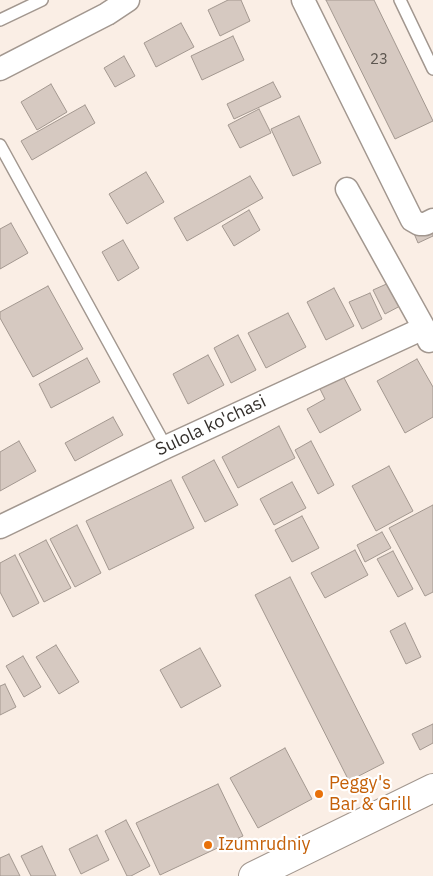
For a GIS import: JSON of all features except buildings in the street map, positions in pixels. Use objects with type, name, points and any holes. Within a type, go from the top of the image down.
[{"type":"street","points":[[0,69],[107,14],[128,0]]},
{"type":"street","points":[[303,0],[412,220],[426,222]]},
{"type":"street","name":"Sulola ko'chasi","points":[[0,527],[166,447],[427,334],[346,189]]},
{"type":"street","points":[[253,876],[433,788]]},
{"type":"street","points":[[289,876],[433,805]]},
{"type":"lane","points":[[0,20],[42,0]]},
{"type":"lane","points":[[400,0],[433,69]]},
{"type":"lane","points":[[0,145],[166,447]]},
{"type":"place","name":"Peggy's Bar & Grill","points":[[319,794]]},
{"type":"place","name":"Izumrudniy","points":[[208,845]]}]
